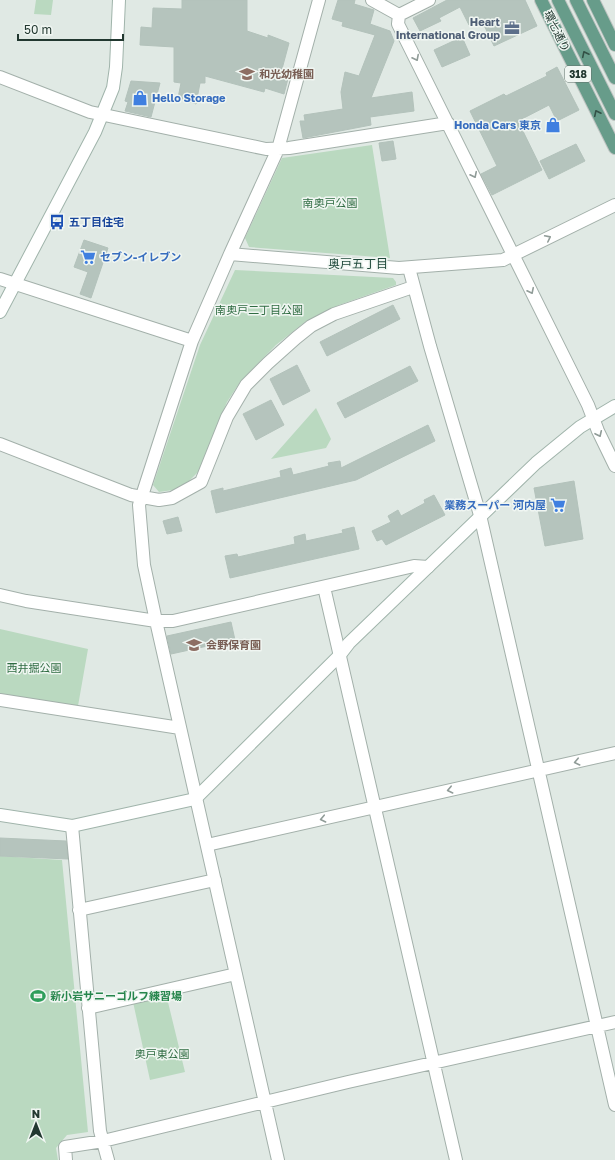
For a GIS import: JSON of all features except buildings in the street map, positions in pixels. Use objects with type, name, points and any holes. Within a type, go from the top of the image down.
[{"type":"main road","name":"環七通り","points":[[541,0],[615,148]]},
{"type":"main road","name":"環七通り","points":[[558,0],[615,114]]},
{"type":"main road","name":"318","points":[[576,0],[615,78]]},
{"type":"main road","points":[[593,0],[615,45]]},
{"type":"street","points":[[0,312],[103,115],[115,78],[119,0]]},
{"type":"street","points":[[278,1160],[215,880],[195,799],[144,565],[139,505],[192,341],[278,149],[319,0]]},
{"type":"street","points":[[372,0],[399,15]]},
{"type":"street","points":[[399,15],[429,0]]},
{"type":"street","points":[[399,15],[398,24],[514,256],[615,466]]},
{"type":"street","points":[[0,77],[90,112],[266,149],[278,149],[448,123]]},
{"type":"street","points":[[230,254],[409,268],[503,260],[514,256],[615,205]]},
{"type":"street","points":[[409,268],[413,287],[480,515],[615,1105]]},
{"type":"street","points":[[0,279],[14,285],[192,341]]},
{"type":"street","points":[[0,444],[131,495],[159,500],[172,498],[201,482],[227,417],[246,385],[301,334],[311,326],[334,314],[413,287]]},
{"type":"street","points":[[0,815],[72,826],[195,799],[339,656],[349,643],[480,515],[565,438],[593,418],[615,406]]},
{"type":"street","points":[[0,595],[26,601],[156,621],[173,621],[414,566],[428,567]]},
{"type":"street","points":[[324,587],[456,1160]]},
{"type":"street","points":[[0,700],[180,728]]},
{"type":"street","points":[[206,845],[615,753]]},
{"type":"street","points":[[72,826],[100,1131],[108,1160]]},
{"type":"street","points":[[79,910],[215,880]]},
{"type":"street","points":[[88,1008],[236,974]]},
{"type":"street","points":[[66,1160],[65,1147],[103,1140],[615,1022]]},
{"type":"green space","points":[[36,0],[53,0],[51,15],[34,14]]},
{"type":"green space","name":"南奥戸公園","points":[[372,145],[390,258],[249,247],[245,238],[282,158]]},
{"type":"green space","name":"南奥戸二丁目公園","points":[[235,270],[393,278],[396,285],[339,305],[305,322],[276,345],[240,382],[227,402],[198,472],[188,482],[173,490],[159,492],[153,485],[200,345]]},
{"type":"green space","points":[[316,408],[331,439],[326,448],[271,459]]},
{"type":"green space","name":"西井掘公園","points":[[0,629],[88,649],[78,706],[0,694]]},
{"type":"green space","name":"新小岩サニーゴルフ練習場","points":[[0,856],[62,860],[88,1132],[67,1135],[56,1148],[58,1160],[0,1160]]},
{"type":"green space","name":"奥戸東公園","points":[[166,994],[185,1072],[150,1080],[133,1002]]},
{"type":"place","name":"Heart International Group","points":[[512,28]]},
{"type":"place","name":"和光幼稚園","points":[[247,74]]},
{"type":"place","name":"Hello Storage","points":[[140,98]]},
{"type":"place","name":"Honda Cars 東京","points":[[553,125]]},
{"type":"place","name":"五丁目住宅","points":[[57,222]]},
{"type":"place","name":"セブン-イレブン","points":[[88,257]]},
{"type":"place","name":"業務スーパー 河内屋","points":[[558,505]]},
{"type":"place","name":"会野保育園","points":[[194,645]]},
{"type":"place","name":"新小岩サニーゴルフ練習場","points":[[38,996]]},
{"type":"district","name":"奥戸五丁目","points":[[358,264]]}]
